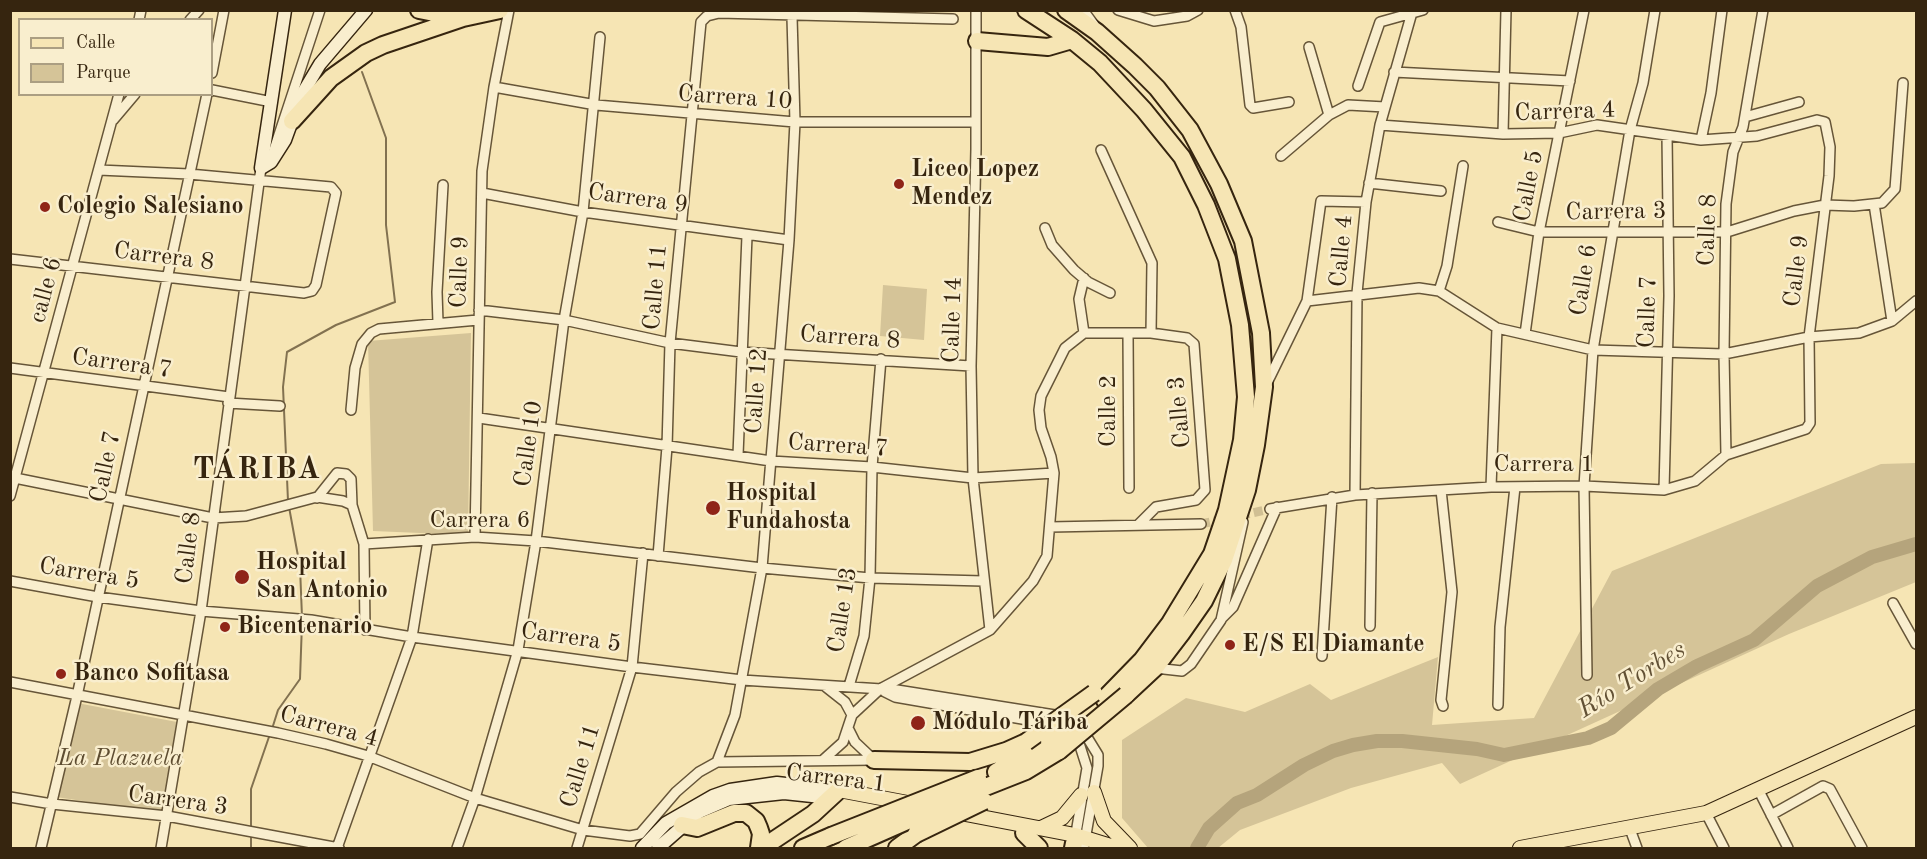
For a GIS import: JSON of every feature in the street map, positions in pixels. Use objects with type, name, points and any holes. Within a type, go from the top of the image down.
[{"type":"highway","points":[[419,10],[463,18]]},
{"type":"highway","points":[[292,121],[330,78],[366,53],[463,18],[500,10]]},
{"type":"highway","points":[[874,760],[970,762],[1006,752],[1026,742],[1149,664],[1202,573],[1227,510],[1242,440],[1246,397],[1240,325],[1227,259],[1206,205],[1182,157],[1122,85],[1072,40],[1026,10]]},
{"type":"highway","points":[[846,849],[1026,771],[1054,746],[1126,694],[1204,601],[1224,560],[1247,490],[1264,387],[1261,333],[1247,254],[1219,184],[1190,130],[1094,20],[1066,10]]},
{"type":"highway","points":[[976,41],[1048,47],[1072,40]]},
{"type":"highway","points":[[897,849],[1011,765],[1054,746],[1099,696]]},
{"type":"highway","points":[[802,849],[831,836],[981,789]]},
{"type":"highway","points":[[760,849],[835,794]]},
{"type":"highway","points":[[682,825],[697,828],[734,813],[746,813],[756,821],[759,828],[760,849]]},
{"type":"highway","points":[[1023,833],[1039,849]]},
{"type":"main road","points":[[1520,848],[1706,813],[1759,791],[1917,717]]},
{"type":"main road","points":[[835,794],[1041,828],[1081,844],[1117,849]]},
{"type":"main road","name":"Carrera 1","points":[[835,794],[1081,844]]},
{"type":"main road","points":[[1041,828],[1062,818],[1088,794],[1104,821],[1130,849]]},
{"type":"street","points":[[213,68],[225,10]]},
{"type":"street","points":[[264,170],[285,10]]},
{"type":"street","name":"Calle 8","points":[[162,849],[201,610],[244,286],[264,170],[320,10]]},
{"type":"street","points":[[264,170],[285,140],[302,96],[320,64],[366,10]]},
{"type":"street","name":"Calle 9","points":[[475,537],[484,151],[508,10]]},
{"type":"street","name":"Calle 14","points":[[976,10],[971,366],[974,478],[990,630]]},
{"type":"street","points":[[1083,10],[1094,20]]},
{"type":"street","points":[[1118,10],[1154,21],[1187,16],[1198,10]]},
{"type":"street","points":[[1235,10],[1241,27],[1250,105],[1253,108],[1289,102]]},
{"type":"street","points":[[1358,86],[1380,22],[1386,18],[1423,10]]},
{"type":"street","points":[[1503,134],[1506,10]]},
{"type":"street","name":"Calle 5","points":[[1526,334],[1539,232],[1584,10]]},
{"type":"street","name":"Calle 6","points":[[1587,675],[1584,486],[1593,350],[1630,130],[1643,83],[1655,10]]},
{"type":"street","points":[[1701,140],[1711,93],[1722,10]]},
{"type":"street","name":"Calle 8","points":[[1726,455],[1724,354],[1726,204],[1736,138],[1745,117],[1763,10]]},
{"type":"street","name":"Calle 11","points":[[658,556],[667,447],[670,343],[701,22],[707,16],[719,13],[792,17]]},
{"type":"street","name":"Calle 4","points":[[1355,495],[1357,293],[1366,202],[1380,125],[1410,13]]},
{"type":"street","points":[[792,17],[954,19]]},
{"type":"street","name":"Calle 12","points":[[717,762],[735,715],[762,568],[789,240],[795,122],[792,17]]},
{"type":"street","name":"Calle 10","points":[[457,849],[475,798],[518,650],[552,428],[564,320],[583,212],[596,105],[600,37]]},
{"type":"street","points":[[1310,47],[1329,115]]},
{"type":"street","points":[[1394,72],[1570,81]]},
{"type":"street","points":[[1892,321],[1874,204],[1890,198],[1895,189],[1903,83]]},
{"type":"street","name":"Carrera 10","points":[[494,87],[596,105],[795,122],[976,122]]},
{"type":"street","points":[[213,90],[272,102]]},
{"type":"street","name":"calle 6","points":[[10,496],[13,477],[44,373],[118,96]]},
{"type":"street","points":[[112,121],[133,96]]},
{"type":"street","name":"Calle 7","points":[[41,849],[77,696],[207,96]]},
{"type":"street","points":[[1745,117],[1799,102]]},
{"type":"street","points":[[1281,156],[1329,115],[1348,105],[1385,106]]},
{"type":"street","name":"Calle 9","points":[[1806,429],[1810,423],[1811,412],[1808,391],[1809,337],[1830,147],[1828,126],[1822,121]]},
{"type":"street","name":"Carrera 4","points":[[1380,125],[1503,134],[1559,133],[1597,126],[1701,140],[1736,138],[1822,121]]},
{"type":"street","name":"Calle 7","points":[[1664,490],[1670,230],[1667,135]]},
{"type":"street","points":[[1101,150],[1152,263],[1151,333]]},
{"type":"street","points":[[1439,291],[1447,266],[1463,166]]},
{"type":"street","points":[[99,170],[189,174],[264,170]]},
{"type":"street","name":"Carrera 8","points":[[10,258],[244,286],[312,291],[316,285],[336,193],[331,187],[264,170]]},
{"type":"street","points":[[1369,183],[1441,191]]},
{"type":"street","points":[[438,323],[437,292],[443,185]]},
{"type":"street","name":"Carrera 9","points":[[482,194],[583,212],[789,240]]},
{"type":"street","points":[[1264,387],[1292,337],[1307,301],[1322,201],[1366,202]]},
{"type":"street","name":"Carrera 3","points":[[1498,222],[1539,232],[1670,230],[1727,232],[1794,210],[1825,205],[1874,204]]},
{"type":"street","points":[[1045,228],[1052,245],[1084,278],[1110,293]]},
{"type":"street","points":[[738,455],[747,236]]},
{"type":"street","points":[[823,760],[834,752],[849,730],[852,715],[880,690],[990,630],[1018,600],[1041,568],[1047,556],[1054,473],[1041,428],[1039,411],[1041,396],[1065,348],[1084,333],[1079,299],[1084,278]]},
{"type":"street","points":[[1307,301],[1403,288],[1439,291],[1497,328],[1593,350],[1724,354],[1809,337],[1858,333],[1892,321],[1917,301]]},
{"type":"street","name":"Carrera 8","points":[[351,410],[355,368],[362,344],[371,333],[379,329],[438,323],[479,315],[564,320],[670,343],[741,352],[971,366]]},
{"type":"street","points":[[1491,487],[1497,328]]},
{"type":"street","name":"Calle 3","points":[[1084,333],[1097,331],[1128,334],[1151,333],[1187,338],[1194,344],[1205,490],[1196,500],[1155,507],[1139,524]]},
{"type":"street","name":"Calle 2","points":[[1128,334],[1128,488]]},
{"type":"street","name":"Calle 13","points":[[849,686],[864,636],[870,578],[872,467],[882,377],[881,359]]},
{"type":"street","name":"Carrera 7","points":[[10,368],[280,406]]},
{"type":"street","name":"Carrera 7","points":[[479,418],[771,461],[872,467],[974,478],[1054,473]]},
{"type":"street","name":"Carrera 1","points":[[1221,620],[1233,607],[1274,508],[1332,497],[1372,493],[1491,487],[1584,486],[1664,490],[1695,481],[1726,455],[1806,429]]},
{"type":"street","points":[[317,498],[338,473],[346,474],[351,479],[352,505],[364,544],[365,630]]},
{"type":"street","points":[[13,477],[213,518],[246,516],[317,498],[343,501],[352,505]]},
{"type":"street","points":[[1498,705],[1500,627],[1515,487]]},
{"type":"street","points":[[1149,664],[1182,671],[1191,664],[1221,620],[1242,535],[1247,490]]},
{"type":"street","points":[[1441,490],[1452,592],[1441,700],[1443,706]]},
{"type":"street","points":[[1370,626],[1372,493]]},
{"type":"street","points":[[1322,656],[1332,497]]},
{"type":"street","points":[[1050,527],[1201,524]]},
{"type":"street","name":"Carrera 6","points":[[364,544],[475,537],[536,541],[762,568],[870,578],[983,580]]},
{"type":"street","points":[[338,848],[368,756],[412,637],[428,540]]},
{"type":"street","name":"Calle 11","points":[[577,849],[632,667],[643,554]]},
{"type":"street","name":"Carrera 5","points":[[10,581],[98,597],[201,610],[311,620],[412,637],[632,667],[742,680],[823,684],[880,690]]},
{"type":"street","points":[[1893,603],[1917,644]]},
{"type":"street","name":"Carrera 4","points":[[10,682],[266,730],[368,756],[475,798],[583,830],[630,836],[640,834],[676,792],[699,772],[717,762]]},
{"type":"street","points":[[823,684],[836,692],[852,715]]},
{"type":"street","points":[[880,690],[895,697],[1051,724],[1066,733],[1080,746],[1087,768],[1088,794]]},
{"type":"street","points":[[880,690],[1068,718],[1079,725],[1098,755],[1088,794],[1081,844]]},
{"type":"street","points":[[849,730],[859,747],[874,760]]},
{"type":"street","points":[[717,762],[874,760]]},
{"type":"street","name":"Carrera 1","points":[[642,849],[666,823],[713,796],[730,790],[777,783],[835,794]]},
{"type":"street","points":[[1771,815],[1823,786],[1830,789],[1862,849]]},
{"type":"street","points":[[1759,791],[1788,849]]},
{"type":"street","name":"Carrera 1","points":[[658,849],[682,825],[715,804],[745,796],[784,793],[835,794]]},
{"type":"street","name":"Carrera 3","points":[[10,797],[52,804],[167,816],[338,848]]},
{"type":"street","points":[[1706,813],[1724,849]]},
{"type":"street","points":[[1630,829],[1637,849]]},
{"type":"green space","points":[[883,285],[927,289],[924,340],[880,336]]},
{"type":"green space","points":[[471,333],[468,535],[373,531],[368,341]]},
{"type":"green space","points":[[1916,463],[1916,582],[1789,634],[1460,784],[1442,763],[1351,788],[1240,830],[1218,848],[1148,848],[1122,818],[1122,740],[1186,698],[1245,712],[1310,684],[1331,700],[1438,657],[1432,725],[1534,718],[1612,571],[1881,464]]},
{"type":"green space","name":"La Plazuela","points":[[77,703],[177,722],[162,813],[56,797]]},
{"type":"waterway","points":[[288,501],[283,387],[287,352],[336,325],[395,302],[386,225],[386,138],[362,72]]},
{"type":"waterway","points":[[289,507],[300,567],[302,617]]},
{"type":"waterway","name":"Río Torbes","points":[[1197,848],[1209,828],[1237,803],[1257,795],[1304,765],[1333,751],[1353,745],[1377,741],[1402,741],[1477,749],[1504,755],[1588,738],[1611,728],[1658,689],[1697,666],[1754,640],[1817,586],[1872,557],[1916,544]]},
{"type":"waterway","points":[[272,729],[278,710],[300,679],[302,623]]},
{"type":"waterway","points":[[251,828],[251,789],[270,734]]},
{"type":"waterway","points":[[251,833],[251,848]]},
{"type":"tunnel","points":[[1201,524],[1270,509]]},
{"type":"place","name":"Liceo Lopez Mendez","points":[[899,184]]},
{"type":"place","name":"Colegio Salesiano","points":[[45,207]]},
{"type":"place","name":"Hospital Fundahosta","points":[[713,508]]},
{"type":"place","name":"Hospital San Antonio","points":[[242,577]]},
{"type":"place","name":"Bicentenario","points":[[225,627]]},
{"type":"place","name":"E/S El Diamante","points":[[1230,645]]},
{"type":"place","name":"Banco Sofitasa","points":[[61,674]]},
{"type":"place","name":"Módulo Táriba","points":[[918,723]]},
{"type":"district","name":"TÁRIBA","points":[[257,470]]}]
